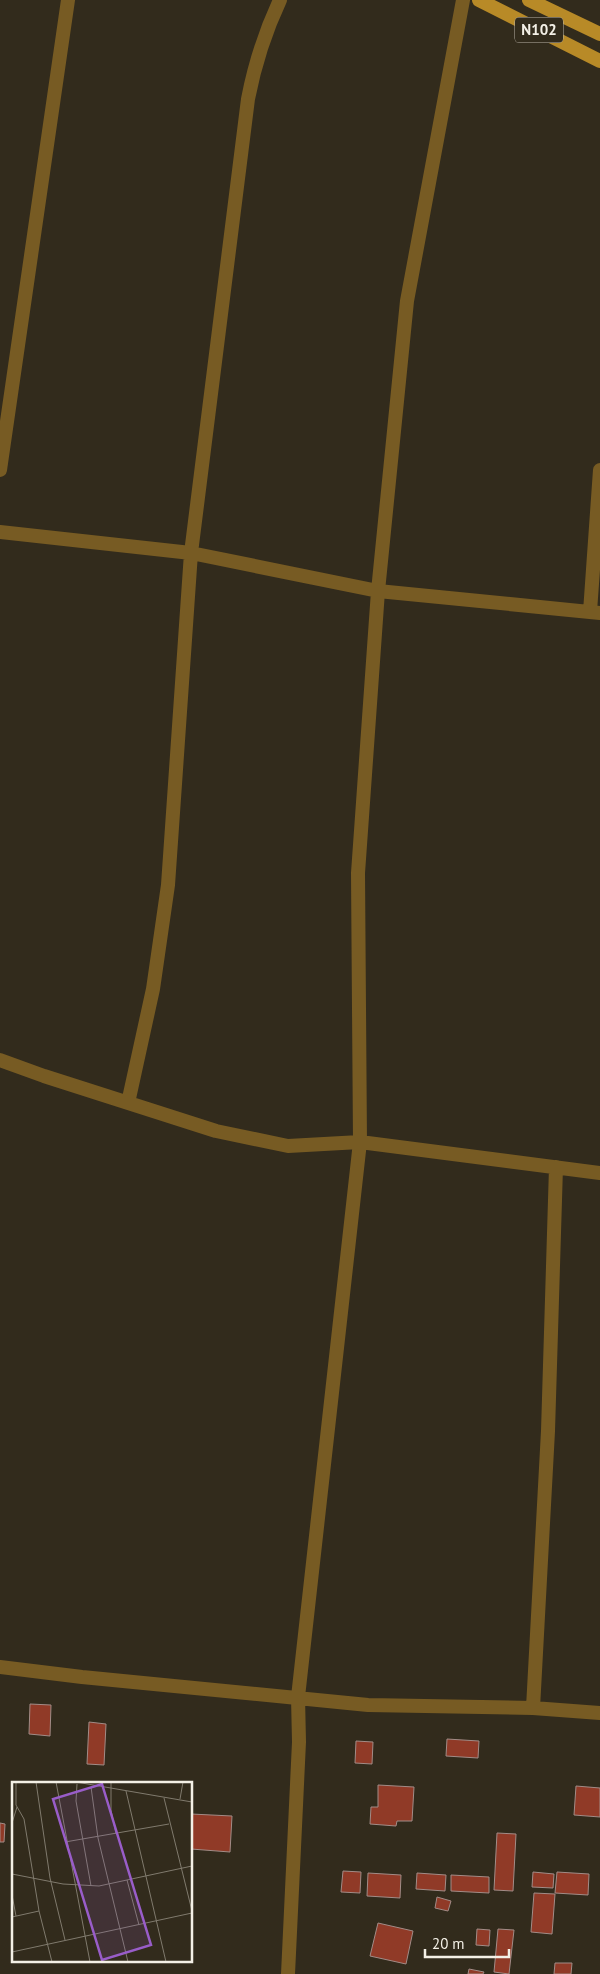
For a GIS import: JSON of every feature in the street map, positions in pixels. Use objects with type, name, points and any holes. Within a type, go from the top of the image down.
[{"type":"main road","name":"N102","points":[[479,0],[600,61]]},
{"type":"main road","name":"N102","points":[[529,0],[600,34]]},
{"type":"street","points":[[0,470],[68,0]]},
{"type":"street","points":[[128,1103],[153,989],[168,885],[191,553],[248,99],[255,63],[265,32],[280,0]]},
{"type":"street","points":[[288,1974],[299,1742],[298,1697],[360,1142],[358,873],[378,591],[407,301],[463,0]]},
{"type":"street","points":[[0,532],[191,553],[378,591],[595,613],[600,470]]},
{"type":"street","points":[[0,1060],[216,1131],[288,1146],[360,1142],[600,1173]]},
{"type":"street","points":[[533,1708],[548,1431],[556,1167]]},
{"type":"street","points":[[0,1667],[368,1705],[533,1708],[600,1713]]},
{"type":"building","points":[[30,1704],[51,1705],[50,1736],[29,1734]]},
{"type":"building","points":[[89,1722],[106,1724],[104,1765],[87,1764]]},
{"type":"building","points":[[447,1739],[479,1741],[478,1758],[446,1756]]},
{"type":"building","points":[[356,1741],[373,1742],[372,1764],[355,1763]]},
{"type":"building","points":[[378,1785],[414,1787],[412,1821],[397,1821],[396,1826],[370,1824],[371,1807],[378,1807]]},
{"type":"building","points":[[576,1786],[600,1788],[600,1817],[574,1815]]},
{"type":"building","points":[[192,1814],[232,1816],[230,1852],[192,1849]]},
{"type":"building","points":[[0,1823],[5,1824],[4,1842],[0,1842]]},
{"type":"building","points":[[497,1833],[516,1834],[513,1891],[494,1890]]},
{"type":"building","points":[[343,1871],[361,1872],[360,1893],[341,1892]]},
{"type":"building","points":[[533,1872],[554,1874],[553,1888],[532,1887]]},
{"type":"building","points":[[557,1872],[589,1874],[588,1895],[555,1893]]},
{"type":"building","points":[[368,1873],[401,1875],[400,1898],[367,1896]]},
{"type":"building","points":[[417,1873],[446,1875],[445,1891],[416,1889]]},
{"type":"building","points":[[451,1875],[489,1877],[489,1893],[451,1891]]},
{"type":"building","points":[[534,1893],[555,1894],[552,1934],[531,1932]]},
{"type":"building","points":[[437,1897],[451,1901],[448,1911],[435,1908]]},
{"type":"building","points":[[378,1923],[413,1931],[406,1964],[370,1956]]},
{"type":"building","points":[[477,1929],[490,1930],[489,1946],[476,1945]]},
{"type":"building","points":[[498,1929],[514,1930],[509,1974],[494,1972]]},
{"type":"building","points":[[555,1963],[572,1963],[571,1974],[554,1974]]},
{"type":"building","points":[[469,1969],[484,1972],[483,1974],[468,1974]]}]
